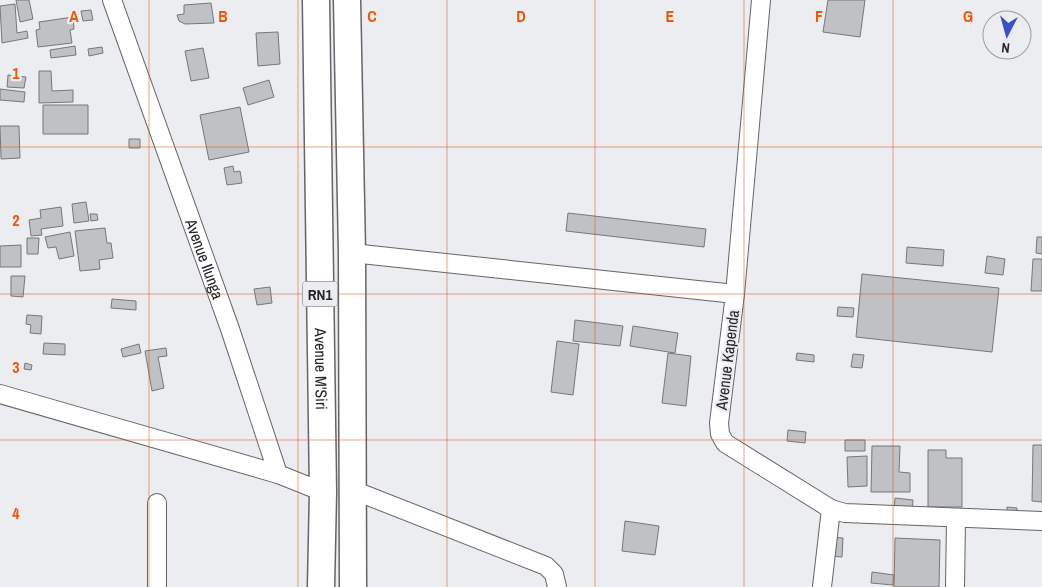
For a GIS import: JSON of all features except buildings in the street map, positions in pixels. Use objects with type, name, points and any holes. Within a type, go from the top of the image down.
[{"type":"highway","name":"Avenue M'Siri","points":[[316,0],[323,492],[321,587]]},
{"type":"highway","name":"Avenue M'Siri","points":[[347,0],[352,253],[353,587]]},
{"type":"street","name":"Avenue Ilunga","points":[[112,0],[230,329],[278,474]]},
{"type":"street","points":[[735,294],[761,0]]},
{"type":"street","name":"Avenue Kapenda","points":[[352,253],[735,294],[719,423],[720,434],[725,444],[831,509],[845,513],[1042,522]]},
{"type":"street","points":[[0,394],[278,474],[323,492]]},
{"type":"street","points":[[353,490],[546,566],[554,574],[556,587]]},
{"type":"street","points":[[157,503],[157,587]]},
{"type":"street","points":[[822,587],[831,509]]},
{"type":"street","points":[[954,587],[956,519]]}]
